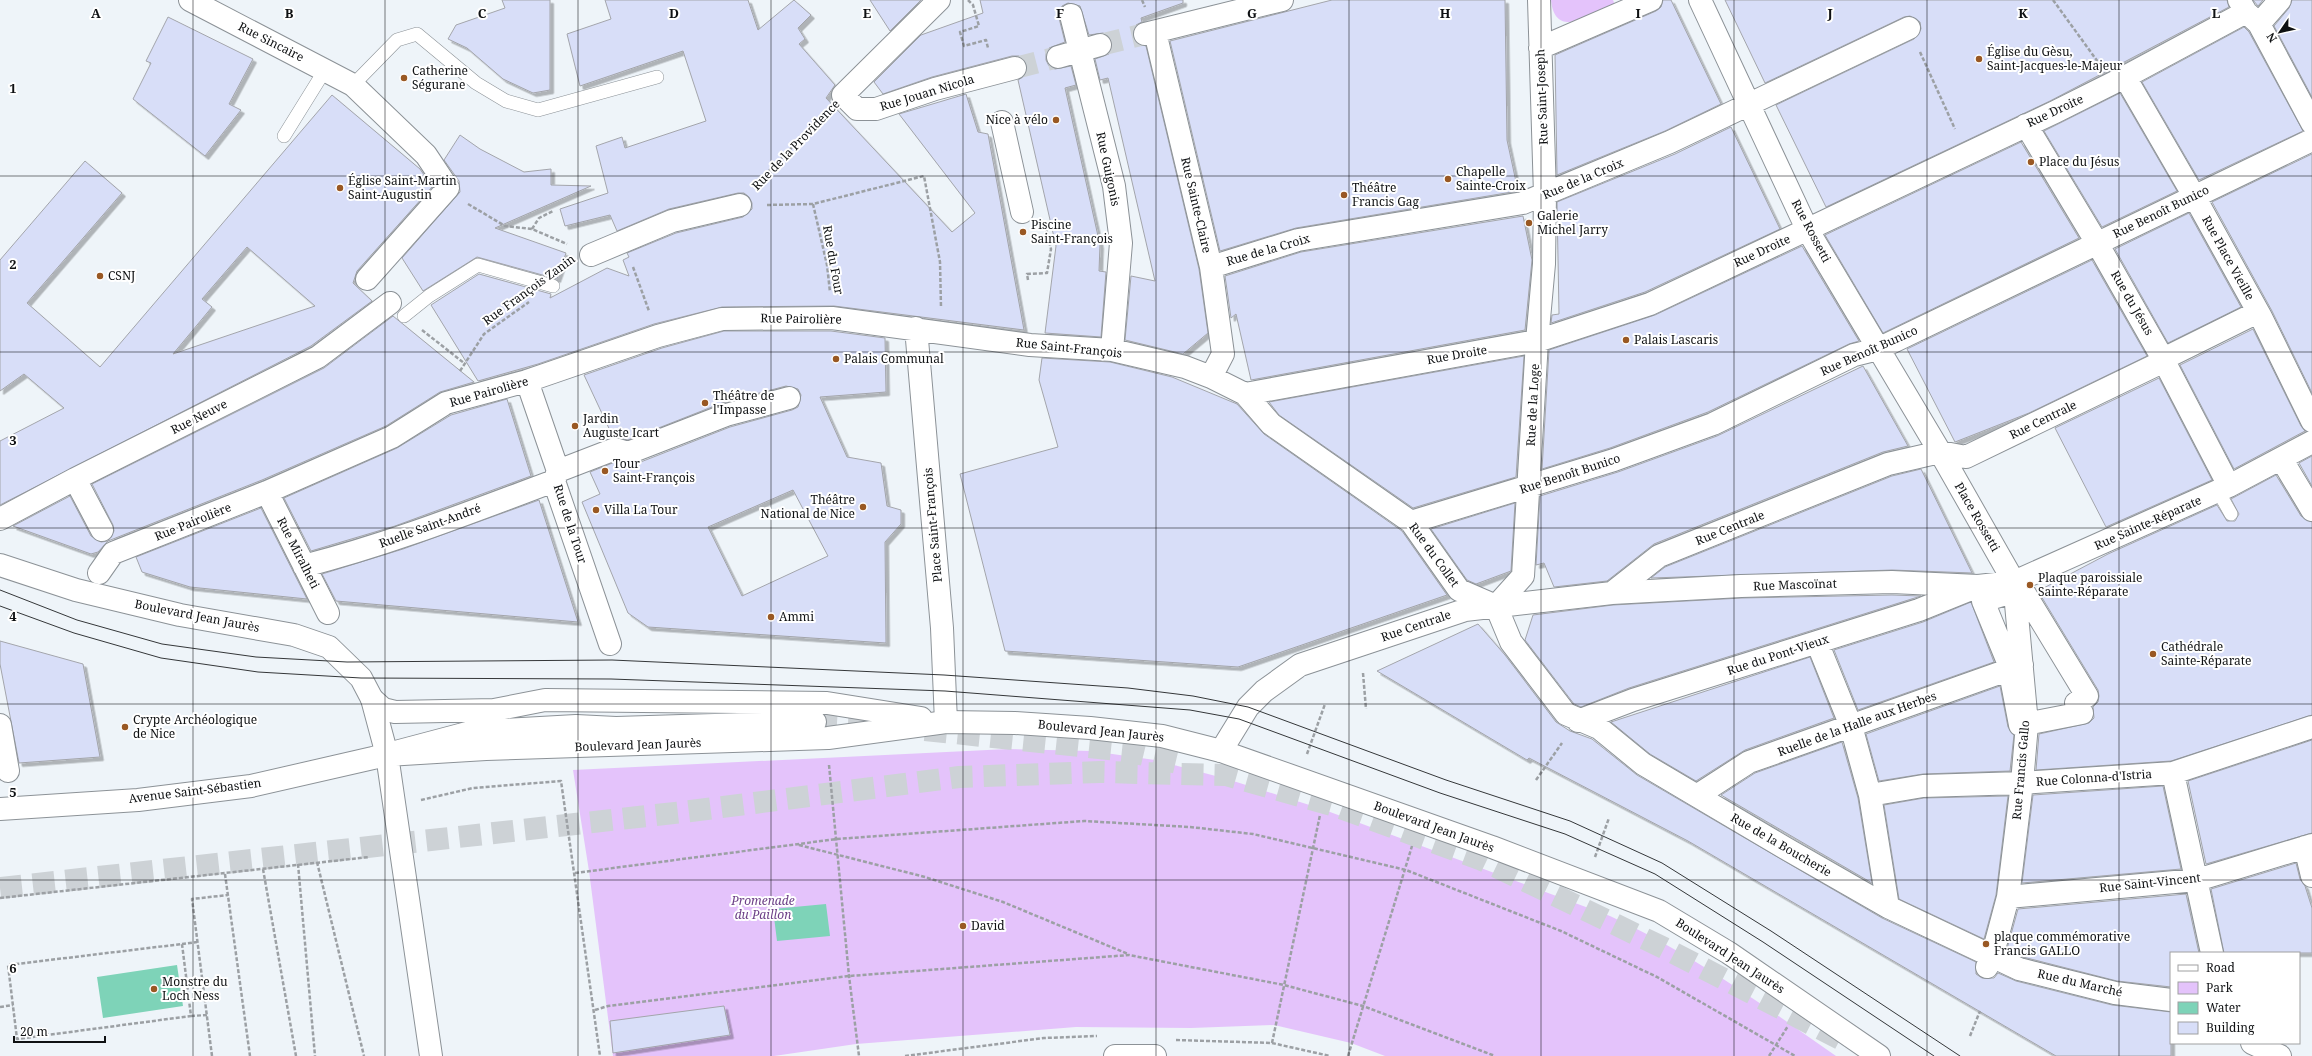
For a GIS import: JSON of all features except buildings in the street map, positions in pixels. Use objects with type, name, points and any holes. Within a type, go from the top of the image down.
[{"type":"street","name":"Rue Sincaire","points":[[190,0],[353,85],[426,155],[448,188]]},
{"type":"street","name":"Rue de la Providence","points":[[843,95],[939,0]]},
{"type":"street","name":"Rue Sainte-Claire","points":[[1211,377],[1223,354],[1211,267],[1150,33],[1282,0]]},
{"type":"street","name":"Rue Saint-Joseph","points":[[1539,0],[1545,195]]},
{"type":"street","points":[[1540,48],[1651,0]]},
{"type":"street","name":"Rue Rossetti","points":[[1700,0],[1807,229],[1940,452]]},
{"type":"street","points":[[2280,0],[2248,12],[2312,123]]},
{"type":"street","name":"Rue Droite","points":[[1245,394],[1537,341],[1650,304],[2119,80],[2248,12]]},
{"type":"street","name":"Rue Guigonis","points":[[1072,15],[1090,47],[1114,186],[1121,243],[1112,350]]},
{"type":"street","name":"Rue de la Croix","points":[[1211,267],[1298,240],[1523,203],[1670,142],[1909,28]]},
{"type":"street","points":[[1058,57],[1090,47]]},
{"type":"street","name":"Rue Jouan Nicola","points":[[843,95],[858,109],[876,109],[935,89],[1015,68]]},
{"type":"street","name":"Rue Place Vieille","points":[[2119,80],[2194,196],[2258,312],[2312,421]]},
{"type":"street","points":[[1002,122],[1022,212]]},
{"type":"street","name":"Rue du Jésus","points":[[2026,125],[2097,243],[2164,359],[2224,488]]},
{"type":"street","name":"Rue Benoît Bunico","points":[[1411,522],[1614,460],[1714,424],[1854,355],[1878,349],[2312,140]]},
{"type":"street","points":[[367,279],[448,188]]},
{"type":"street","name":"Rue de la Loge","points":[[1496,606],[1523,576],[1537,341],[1544,264],[1545,195]]},
{"type":"street","points":[[591,255],[627,250],[672,221],[740,205]]},
{"type":"street","name":"Rue Neuve","points":[[0,519],[75,479],[318,357],[397,309]]},
{"type":"street","name":"Rue Centrale","points":[[1221,751],[1239,719],[1248,707],[1264,691],[1300,665],[1465,610],[1612,593],[1658,556],[1888,464],[1940,452],[1966,457],[2156,365],[2164,359],[2258,312]]},
{"type":"street","name":"Rue Pairolière","points":[[99,572],[113,554],[267,492],[392,437],[446,403],[527,382],[658,336],[722,319],[832,318],[887,324]]},
{"type":"street","name":"Rue Saint-François","points":[[887,324],[1030,345],[1112,350],[1185,367],[1211,377],[1245,394]]},
{"type":"street","name":"Place Saint-François","points":[[916,328],[942,628],[946,722]]},
{"type":"street","name":"Rue de la Tour","points":[[527,382],[610,644]]},
{"type":"street","name":"Rue du Collet","points":[[1245,394],[1271,424],[1411,522],[1459,590],[1496,606]]},
{"type":"street","name":"Ruelle Saint-André","points":[[304,566],[351,554],[435,526],[556,476],[614,449],[628,453],[726,415],[789,398]]},
{"type":"street","name":"Rue Sainte-Réparate","points":[[1978,586],[2015,586],[2282,460],[2312,442]]},
{"type":"street","name":"Place Rossetti","points":[[1940,452],[2015,586]]},
{"type":"street","points":[[2282,460],[2312,510]]},
{"type":"street","points":[[75,479],[102,530]]},
{"type":"street","name":"Rue Miralheti","points":[[267,492],[328,613]]},
{"type":"street","name":"Boulevard Jean Jaurès","points":[[0,565],[76,590],[180,615],[294,635],[330,647],[361,678],[372,699],[387,755],[486,749],[828,738],[946,722]]},
{"type":"street","name":"Rue Mascoïnat","points":[[1612,593],[1741,586],[1892,582],[1978,586]]},
{"type":"street","name":"Rue du Pont-Vieux","points":[[1578,721],[1633,700],[1919,610],[1978,586]]},
{"type":"street","points":[[2015,667],[2008,662],[1983,601],[2015,586],[2022,589],[2087,696],[2076,704],[2082,713],[2027,724]]},
{"type":"street","name":"Rue Francis Gallo","points":[[1990,962],[2008,897],[2022,784],[2027,724],[2015,667],[2015,586]]},
{"type":"street","points":[[1496,606],[1511,642],[1566,714],[1578,721]]},
{"type":"street","points":[[1817,642],[1851,726],[1870,794],[1888,907]]},
{"type":"street","name":"Ruelle de la Halle aux Herbes","points":[[1698,795],[1749,762],[2015,667]]},
{"type":"street","name":"Boulevard Jean Jaurès","points":[[372,699],[383,709],[395,712],[494,710],[545,700],[827,703],[946,722],[1015,723],[1090,728],[1162,736],[1221,751],[1586,882],[1659,911],[1729,952],[1879,1056]]},
{"type":"street","points":[[494,710],[576,726]]},
{"type":"street","name":"Rue de la Boucherie","points":[[1578,721],[1599,728],[1643,764],[1698,795],[1785,848],[1888,907],[1990,962]]},
{"type":"street","points":[[431,1056],[387,755],[471,732],[576,726],[616,728],[815,722]]},
{"type":"street","points":[[0,726],[8,771]]},
{"type":"street","name":"Rue Colonna-d'Istria","points":[[1870,794],[1923,786],[2022,784],[2173,773],[2312,727]]},
{"type":"street","name":"Avenue Saint-Sébastien","points":[[0,810],[138,800],[251,786],[387,755]]},
{"type":"street","points":[[2173,773],[2212,952]]},
{"type":"street","points":[[2308,846],[2312,876]]},
{"type":"street","name":"Rue Saint-Vincent","points":[[2008,897],[2197,880],[2308,846]]},
{"type":"street","name":"Rue du Marché","points":[[1990,962],[2100,989],[2170,1000]]},
{"type":"street","points":[[2254,1044],[2280,1056]]},
{"type":"street","points":[[1115,1056],[1155,1056]]},
{"type":"lane","points":[[353,85],[397,40],[417,34],[476,83],[506,101],[538,110],[657,76]]},
{"type":"lane","points":[[284,136],[326,70]]},
{"type":"lane","points":[[397,309],[430,296],[478,265],[553,286]]},
{"type":"lane","points":[[2224,488],[2231,514]]},
{"type":"path","points":[[968,0],[973,5],[979,26],[960,32],[964,46],[986,40],[989,50],[982,52]]},
{"type":"path","points":[[2053,0],[2119,80]]},
{"type":"path","points":[[1909,28],[1966,153]]},
{"type":"path","name":"Rue de la Providence","points":[[740,205],[761,177],[843,95]]},
{"type":"path","points":[[740,205],[813,204],[924,176],[940,262],[941,308]]},
{"type":"path","points":[[448,188],[464,201],[505,226],[532,229],[591,255]]},
{"type":"path","name":"Rue du Four","points":[[813,204],[827,265],[832,318]]},
{"type":"path","points":[[532,229],[539,218],[553,211]]},
{"type":"path","points":[[1028,280],[1027,274],[1047,273],[1051,249],[1043,219]]},
{"type":"path","points":[[627,250],[658,336]]},
{"type":"path","name":"Rue François Zanin","points":[[446,403],[464,363],[484,334],[553,286]]},
{"type":"path","points":[[437,341],[464,363]]},
{"type":"path","points":[[1362,669],[1366,709]]},
{"type":"path","points":[[1298,779],[1325,704]]},
{"type":"path","points":[[829,764],[849,976],[859,1056]]},
{"type":"path","points":[[1536,780],[1544,767]]},
{"type":"path","points":[[418,800],[473,788],[562,781],[595,1010],[600,1056]]},
{"type":"path","points":[[1272,1043],[1322,809]]},
{"type":"path","points":[[1586,882],[1609,818]]},
{"type":"path","points":[[575,873],[837,839],[1084,820],[1190,827],[1253,834],[1314,846],[1406,870],[1561,930],[1657,977],[1777,1044],[1795,1056]]},
{"type":"path","points":[[1348,1056],[1421,822]]},
{"type":"path","points":[[797,844],[925,877],[1003,902],[1129,955],[1284,985],[1363,1006],[1495,1056]]},
{"type":"path","points":[[0,898],[369,857]]},
{"type":"path","points":[[317,862],[364,1056]]},
{"type":"path","points":[[298,864],[315,1056]]},
{"type":"path","points":[[263,869],[296,1056]]},
{"type":"path","points":[[225,874],[250,1056]]},
{"type":"path","points":[[212,1056],[192,899],[228,896]]},
{"type":"path","points":[[197,942],[8,965],[17,1039],[206,1015]]},
{"type":"path","points":[[182,944],[191,1016]]},
{"type":"path","points":[[595,1010],[608,1006],[849,976],[1129,955]]},
{"type":"path","points":[[1769,1056],[1803,1003]]},
{"type":"path","points":[[0,1007],[13,1005]]},
{"type":"path","points":[[1970,1036],[1980,1011]]},
{"type":"green space","points":[[1551,0],[1613,0],[1615,5],[1586,18],[1567,22],[1559,19],[1554,12]]},
{"type":"green space","name":"Promenade du Paillon","points":[[1008,749],[1091,751],[1155,760],[1227,779],[1322,809],[1610,916],[1669,946],[1698,963],[1754,999],[1836,1056],[1385,1056],[1351,1043],[1274,1025],[1191,1028],[1076,1027],[856,1044],[774,1056],[613,1056],[589,871],[573,770]]},
{"type":"water","points":[[826,904],[830,936],[777,941],[773,909]]},
{"type":"water","points":[[177,965],[183,1006],[103,1018],[97,977]]},
{"type":"tunnel","points":[[1100,45],[1145,34]]},
{"type":"tunnel","points":[[1015,68],[1058,57]]},
{"type":"tunnel","points":[[815,722],[879,726]]},
{"type":"tunnel","points":[[925,730],[1127,751],[1186,765]]},
{"type":"tunnel","points":[[0,888],[683,812],[959,777],[1100,772],[1226,775],[1335,806],[1482,860],[1664,948],[1848,1043]]},
{"type":"tram line","points":[[0,590],[77,620],[162,644],[256,657],[347,662],[612,660],[944,675],[1128,688],[1193,696],[1248,707],[1446,780],[1570,821],[1662,863],[1771,931],[1960,1056]]},
{"type":"tram line","points":[[0,606],[74,633],[161,658],[258,672],[361,678],[611,679],[945,691],[1190,710],[1239,719],[1440,793],[1565,834],[1655,874],[1763,942],[1934,1056]]},
{"type":"place","name":"Église du Gèsu, Saint-Jacques-le-Majeur","points":[[1979,59]]},
{"type":"place","name":"Catherine Ségurane","points":[[404,78]]},
{"type":"place","name":"Nice à vélo","points":[[1056,120]]},
{"type":"place","name":"Place du Jésus","points":[[2031,162]]},
{"type":"place","name":"Chapelle Sainte-Croix","points":[[1448,179]]},
{"type":"place","name":"Église Saint-Martin Saint-Augustin","points":[[340,188]]},
{"type":"place","name":"Théâtre Francis Gag","points":[[1344,195]]},
{"type":"place","name":"Galerie Michel Jarry","points":[[1529,223]]},
{"type":"place","name":"Piscine Saint-François","points":[[1023,232]]},
{"type":"place","name":"CSNJ","points":[[100,276]]},
{"type":"place","name":"Palais Lascaris","points":[[1626,340]]},
{"type":"place","name":"Palais Communal","points":[[836,359]]},
{"type":"place","name":"Théâtre de l'Impasse","points":[[705,403]]},
{"type":"place","name":"Jardin Auguste Icart","points":[[575,426]]},
{"type":"place","name":"Tour Saint-François","points":[[605,471]]},
{"type":"place","name":"Théâtre National de Nice","points":[[863,507]]},
{"type":"place","name":"Villa La Tour","points":[[596,510]]},
{"type":"place","name":"Plaque paroissiale Sainte-Réparate","points":[[2030,585]]},
{"type":"place","name":"Ammi","points":[[771,617]]},
{"type":"place","name":"Cathédrale Sainte-Réparate","points":[[2153,654]]},
{"type":"place","name":"Crypte Archéologique de Nice","points":[[125,727]]},
{"type":"place","name":"David","points":[[963,926]]},
{"type":"place","name":"plaque commémorative Francis GALLO","points":[[1986,944]]},
{"type":"place","name":"Monstre du Loch Ness","points":[[154,989]]}]
